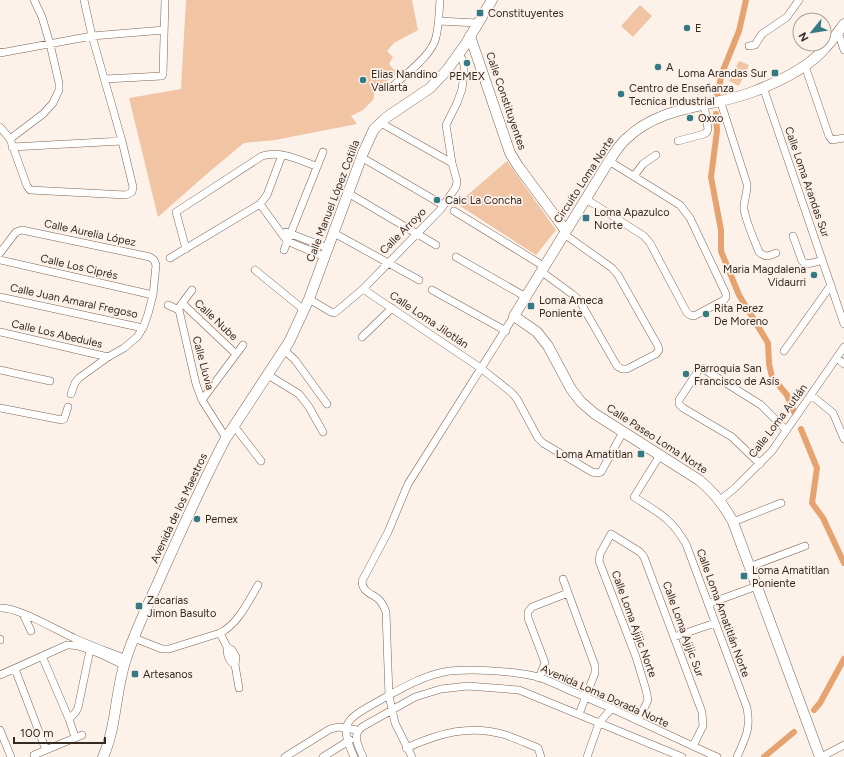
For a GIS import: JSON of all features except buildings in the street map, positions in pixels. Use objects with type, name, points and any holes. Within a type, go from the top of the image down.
[{"type":"street","points":[[10,139],[43,114],[53,102],[59,90],[59,83],[50,44],[42,17],[34,0]]},
{"type":"street","points":[[0,127],[10,139],[27,186],[30,190],[126,195],[132,192],[133,187],[122,140],[106,79],[92,36],[84,0]]},
{"type":"street","points":[[106,79],[162,76],[165,0]]},
{"type":"street","points":[[394,86],[430,50],[436,38],[440,0]]},
{"type":"street","name":"Calle Manuel López Cotilla","points":[[268,375],[289,342],[309,299],[361,157],[374,129],[387,117],[430,88],[447,70],[459,54],[492,0]]},
{"type":"street","points":[[749,46],[755,45],[762,34],[787,17],[799,0]]},
{"type":"street","points":[[438,21],[478,23]]},
{"type":"street","points":[[841,28],[844,50]]},
{"type":"street","name":"Circuito Loma Norte","points":[[389,696],[386,612],[381,601],[367,592],[362,581],[388,532],[408,484],[506,331],[609,161],[625,139],[644,125],[672,111],[755,91],[805,66],[825,49],[841,28]]},
{"type":"street","points":[[0,52],[92,36],[164,30]]},
{"type":"street","name":"Calle Constituyentes","points":[[470,36],[510,154],[565,232]]},
{"type":"street","name":"Calle Arroyo","points":[[309,299],[334,313],[363,289],[443,205],[456,187],[457,181],[452,163],[446,125],[462,89],[464,65],[459,54]]},
{"type":"street","points":[[805,66],[829,136],[832,140],[844,138]]},
{"type":"street","name":"Calle Loma Arandas Sur","points":[[763,87],[844,324]]},
{"type":"street","points":[[720,100],[747,184],[748,189],[744,203],[744,211],[756,245],[759,252],[763,256],[776,253]]},
{"type":"street","points":[[678,141],[707,132],[708,128],[704,104]]},
{"type":"street","points":[[381,123],[452,163]]},
{"type":"street","points":[[12,147],[122,140]]},
{"type":"street","points":[[284,250],[316,166],[323,152]]},
{"type":"street","points":[[186,249],[176,213],[177,211],[262,156],[282,154],[316,166]]},
{"type":"street","points":[[170,258],[260,204],[267,195],[282,154]]},
{"type":"street","points":[[634,176],[643,164],[656,154]]},
{"type":"street","points":[[361,157],[443,205]]},
{"type":"street","points":[[586,199],[644,236],[650,243],[687,313],[694,316],[726,298],[726,294],[690,218],[684,210],[674,200],[609,161]]},
{"type":"street","points":[[348,193],[436,245]]},
{"type":"street","points":[[260,204],[287,241],[326,252]]},
{"type":"street","points":[[454,211],[543,269],[579,300],[617,366],[622,369],[627,369],[656,354],[659,350],[658,346],[618,275],[612,268],[565,232]]},
{"type":"street","points":[[279,229],[326,252]]},
{"type":"street","name":"Calle Aurelia López","points":[[0,253],[19,230],[150,257],[154,260],[156,266],[153,295]]},
{"type":"street","points":[[334,233],[419,280]]},
{"type":"street","points":[[794,236],[804,263],[808,264],[822,260]]},
{"type":"street","points":[[456,257],[526,297]]},
{"type":"street","name":"Calle Los Ciprés","points":[[0,260],[153,295]]},
{"type":"street","points":[[255,270],[304,310]]},
{"type":"street","points":[[784,351],[831,285]]},
{"type":"street","name":"Calle Loma Jilotlán","points":[[363,289],[482,369],[512,393],[517,399],[542,443],[597,473],[601,472],[623,432]]},
{"type":"street","points":[[180,307],[192,290]]},
{"type":"street","points":[[432,290],[506,331]]},
{"type":"street","points":[[71,394],[75,383],[79,378],[128,344],[137,336],[143,328],[153,295]]},
{"type":"street","name":"Calle Juan Amaral Fregoso","points":[[0,297],[143,328]]},
{"type":"street","name":"Calle Nube","points":[[168,305],[180,307],[236,354]]},
{"type":"street","name":"Calle Lluvia","points":[[180,307],[196,384],[202,400],[226,438]]},
{"type":"street","points":[[362,337],[392,308]]},
{"type":"street","name":"Calle Paseo Loma Norte","points":[[514,316],[537,332],[548,346],[571,389],[580,402],[595,414],[699,480],[720,500],[733,522],[821,757]]},
{"type":"street","name":"Calle Los Abedules","points":[[0,332],[108,357]]},
{"type":"street","points":[[202,400],[242,345]]},
{"type":"street","name":"Calle Loma Autlán","points":[[720,500],[774,453],[786,430],[844,346]]},
{"type":"street","points":[[284,350],[295,360],[326,404]]},
{"type":"street","points":[[837,358],[844,364]]},
{"type":"street","points":[[760,464],[732,437],[683,408],[679,404],[679,400],[702,368],[761,405],[786,430]]},
{"type":"street","points":[[0,370],[50,381]]},
{"type":"street","points":[[268,375],[298,394],[308,407],[323,432]]},
{"type":"street","name":"Avenida de los Maestros","points":[[103,757],[112,724],[125,662],[134,638],[184,524],[226,438],[268,375]]},
{"type":"street","points":[[811,395],[833,413],[844,439]]},
{"type":"street","points":[[0,408],[62,420],[64,419],[68,407]]},
{"type":"street","points":[[234,426],[260,461]]},
{"type":"street","name":"Calle Loma Amatitlán Norte","points":[[660,454],[634,497],[665,517],[679,532],[686,544],[747,708],[749,730],[737,757]]},
{"type":"street","points":[[733,522],[781,503]]},
{"type":"street","name":"Calle Loma Ajijic Sur","points":[[599,557],[611,534],[640,552],[644,557],[702,712],[703,726],[693,746]]},
{"type":"street","points":[[749,566],[805,546]]},
{"type":"street","name":"Calle Loma Ajijic Norte","points":[[599,557],[636,657],[646,690],[648,700],[638,721]]},
{"type":"street","points":[[563,579],[595,666],[595,673],[579,714]]},
{"type":"street","points":[[134,638],[162,649],[170,649],[220,633],[226,630],[241,613],[258,585]]},
{"type":"street","points":[[708,604],[757,586]]},
{"type":"street","points":[[539,678],[545,664],[528,618],[528,612],[532,607],[568,593]]},
{"type":"street","points":[[0,608],[5,607],[23,614],[90,650],[125,662]]},
{"type":"street","points":[[23,614],[31,631]]},
{"type":"street","points":[[674,637],[715,623]]},
{"type":"street","points":[[220,633],[227,647],[232,650],[236,657],[235,665],[239,688]]},
{"type":"street","points":[[0,675],[74,642],[125,662]]},
{"type":"street","points":[[69,719],[78,708],[90,650]]},
{"type":"street","points":[[42,656],[69,719],[75,737]]},
{"type":"street","points":[[15,669],[46,750]]},
{"type":"street","name":"Avenida Loma Dorada Norte","points":[[389,696],[413,682],[443,672],[470,670],[513,673],[539,678],[586,697],[717,757]]},
{"type":"street","points":[[323,757],[347,742],[367,723],[415,697],[434,691],[468,686],[519,690],[682,757]]},
{"type":"street","points":[[354,757],[347,742],[346,728],[348,723],[389,696],[395,723],[406,748],[412,757]]},
{"type":"street","points":[[587,757],[599,723],[612,708]]},
{"type":"street","points":[[284,757],[330,728],[339,727],[346,728],[357,734],[363,757]]},
{"type":"street","points":[[0,730],[11,757]]},
{"type":"street","points":[[406,748],[446,733],[473,730],[505,735],[538,748],[541,757]]},
{"type":"street","points":[[34,755],[82,735]]},
{"type":"street","points":[[821,757],[844,745]]},
{"type":"shaded area","points":[[186,0],[412,0],[418,30],[394,43],[387,51],[393,57],[389,64],[397,73],[375,91],[373,100],[363,110],[351,116],[357,124],[275,140],[244,143],[158,217],[129,98],[181,89]]},
{"type":"shaded area","points":[[640,5],[652,16],[633,37],[621,26]]},
{"type":"shaded area","points":[[739,61],[749,65],[739,86],[729,81]]},
{"type":"shaded area","points":[[507,161],[556,230],[536,255],[457,204]]},
{"type":"waterway","points":[[717,96],[722,73],[739,31],[746,0]]},
{"type":"waterway","points":[[716,114],[717,131],[711,177],[721,230],[721,251],[739,295],[768,343],[769,364],[772,377],[787,395],[794,412]]},
{"type":"waterway","points":[[801,429],[817,468],[812,503],[823,518],[844,563]]},
{"type":"waterway","points":[[814,710],[820,703],[844,659]]},
{"type":"waterway","points":[[764,757],[794,732]]},
{"type":"place","name":"Constituyentes","points":[[480,13]]},
{"type":"place","name":"E","points":[[687,28]]},
{"type":"place","name":"PEMEX","points":[[467,63]]},
{"type":"place","name":"A","points":[[658,67]]},
{"type":"place","name":"Loma Arandas Sur","points":[[775,73]]},
{"type":"place","name":"Elias Nandino Vallarta","points":[[363,80]]},
{"type":"place","name":"Centro de Enseñanza Tecnica Industrial","points":[[621,94]]},
{"type":"place","name":"Oxxo","points":[[690,118]]},
{"type":"place","name":"Caic La Concha","points":[[437,200]]},
{"type":"place","name":"Loma Apazulco Norte","points":[[586,218]]},
{"type":"place","name":"Maria Magdalena Vidaurri","points":[[814,275]]},
{"type":"place","name":"Loma Ameca Poniente","points":[[531,306]]},
{"type":"place","name":"Rita Perez De Moreno","points":[[706,314]]},
{"type":"place","name":"Parroquia San Francisco de Asís","points":[[686,374]]},
{"type":"place","name":"Loma Amatitlan","points":[[641,454]]},
{"type":"place","name":"Pemex","points":[[197,519]]},
{"type":"place","name":"Loma Amatitlan Poniente","points":[[744,576]]},
{"type":"place","name":"Zacarias Jimon Basulto","points":[[139,606]]},
{"type":"place","name":"Artesanos","points":[[135,674]]}]
